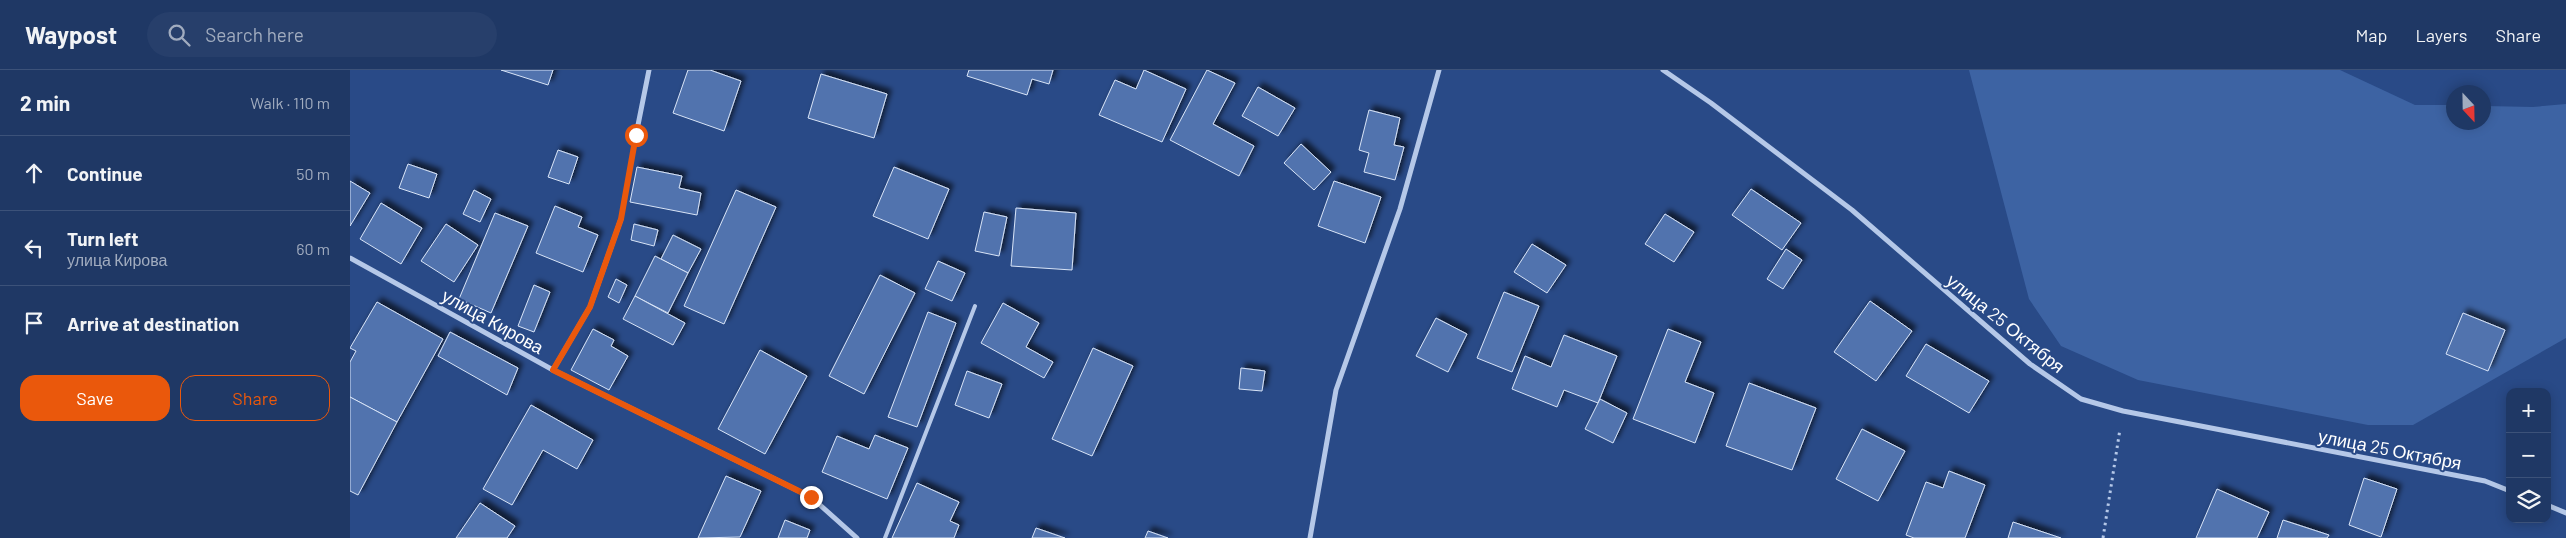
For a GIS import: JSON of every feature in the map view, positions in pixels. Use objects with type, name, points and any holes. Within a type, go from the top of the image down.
[{"type":"street","points":[[636,135],[649,70]]},
{"type":"street","points":[[1310,538],[1336,390],[1400,209],[1439,70]]},
{"type":"street","name":"улица 25 Октября","points":[[1663,70],[1711,103],[1852,210],[2030,364],[2081,399],[2123,411],[2485,481],[2506,489]]},
{"type":"street","points":[[553,370],[590,307],[621,219]]},
{"type":"street","name":"улица Кирова","points":[[350,258],[553,370],[811,497],[857,538]]},
{"type":"street","points":[[2551,507],[2566,513]]},
{"type":"lane","points":[[885,538],[975,306]]},
{"type":"path","points":[[621,219],[636,135]]},
{"type":"path","points":[[2103,538],[2123,411]]},
{"type":"shaded area","points":[[1969,70],[2340,70],[2415,105],[2446,105],[2446,130],[2491,130],[2491,106],[2533,107],[2566,104],[2566,338],[2413,425],[2368,425],[2138,380],[2061,346],[2029,299]]},
{"type":"building","points":[[501,70],[553,70],[548,85]]},
{"type":"building","points":[[688,70],[710,70],[741,81],[724,131],[673,113]]},
{"type":"building","points":[[969,70],[1053,70],[1049,84],[1032,79],[1027,95],[967,76]]},
{"type":"building","points":[[1144,70],[1186,89],[1162,142],[1099,115],[1115,80],[1136,89]]},
{"type":"building","points":[[1207,70],[1235,83],[1213,124],[1254,146],[1239,176],[1170,140]]},
{"type":"building","points":[[821,74],[887,94],[874,138],[808,118]]},
{"type":"building","points":[[1258,87],[1295,108],[1278,136],[1242,116]]},
{"type":"building","points":[[1369,110],[1400,118],[1394,145],[1404,147],[1395,180],[1364,172],[1369,153],[1359,150]]},
{"type":"building","points":[[1301,144],[1331,172],[1314,190],[1284,163]]},
{"type":"building","points":[[558,150],[578,157],[569,184],[548,177]]},
{"type":"building","points":[[408,164],[437,174],[429,198],[399,188]]},
{"type":"building","points":[[637,167],[682,176],[679,188],[701,193],[697,215],[630,202]]},
{"type":"building","points":[[894,167],[949,189],[928,239],[873,216]]},
{"type":"building","points":[[350,181],[370,193],[350,226]]},
{"type":"building","points":[[1334,181],[1381,197],[1365,243],[1318,226]]},
{"type":"building","points":[[1751,189],[1801,223],[1782,250],[1732,215]]},
{"type":"building","points":[[474,190],[491,199],[480,222],[463,214]]},
{"type":"building","points":[[736,190],[776,207],[724,324],[684,306]]},
{"type":"building","points":[[381,203],[422,228],[401,264],[360,239]]},
{"type":"building","points":[[555,206],[582,217],[578,227],[598,235],[583,272],[536,253]]},
{"type":"building","points":[[1016,208],[1076,213],[1072,270],[1011,266]]},
{"type":"building","points":[[984,212],[1007,217],[999,256],[975,251]]},
{"type":"building","points":[[495,213],[528,226],[491,313],[459,299]]},
{"type":"building","points":[[1665,214],[1694,232],[1674,262],[1645,244]]},
{"type":"building","points":[[446,224],[478,245],[454,282],[421,261]]},
{"type":"building","points":[[634,224],[658,230],[654,246],[631,240]]},
{"type":"building","points":[[673,235],[701,249],[688,273],[661,259]]},
{"type":"building","points":[[1532,244],[1566,265],[1547,293],[1514,272]]},
{"type":"building","points":[[1786,249],[1802,260],[1783,289],[1767,279]]},
{"type":"building","points":[[655,256],[688,273],[668,313],[635,296]]},
{"type":"building","points":[[938,261],[965,273],[952,301],[925,289]]},
{"type":"building","points":[[880,275],[915,293],[864,394],[829,376]]},
{"type":"building","points":[[616,279],[627,285],[619,303],[608,297]]},
{"type":"building","points":[[534,285],[550,292],[534,332],[518,326]]},
{"type":"building","points":[[1504,292],[1539,306],[1512,372],[1477,358]]},
{"type":"building","points":[[635,296],[685,323],[673,345],[623,319]]},
{"type":"building","points":[[1870,301],[1912,331],[1876,381],[1834,352]]},
{"type":"building","points":[[377,302],[443,339],[397,422],[350,397],[350,362],[356,351],[350,348]]},
{"type":"building","points":[[1003,303],[1039,323],[1026,347],[1053,362],[1044,378],[981,343]]},
{"type":"building","points":[[928,312],[956,323],[917,427],[888,417]]},
{"type":"building","points":[[2463,313],[2505,330],[2488,371],[2446,354]]},
{"type":"building","points":[[1436,318],[1467,334],[1448,372],[1416,356]]},
{"type":"building","points":[[593,329],[614,340],[611,346],[628,356],[609,390],[571,370]]},
{"type":"building","points":[[1668,329],[1701,342],[1685,382],[1714,393],[1695,443],[1633,419]]},
{"type":"building","points":[[450,332],[518,368],[507,395],[438,356]]},
{"type":"building","points":[[1564,335],[1617,356],[1598,403],[1564,390],[1557,407],[1512,389],[1525,356],[1551,367]]},
{"type":"building","points":[[1926,344],[1989,381],[1969,413],[1906,376]]},
{"type":"building","points":[[1093,348],[1133,366],[1092,456],[1052,439]]},
{"type":"building","points":[[760,350],[807,376],[765,454],[718,429]]},
{"type":"building","points":[[1241,368],[1265,371],[1262,391],[1239,389]]},
{"type":"building","points":[[967,371],[1002,384],[989,418],[955,405]]},
{"type":"building","points":[[1749,383],[1816,408],[1792,470],[1726,446]]},
{"type":"building","points":[[350,397],[397,422],[358,495],[350,491]]},
{"type":"building","points":[[1600,399],[1627,413],[1613,443],[1585,429]]},
{"type":"building","points":[[531,405],[593,440],[577,469],[543,450],[512,505],[483,489]]},
{"type":"building","points":[[1862,429],[1905,451],[1878,501],[1836,479]]},
{"type":"building","points":[[875,435],[908,448],[887,499],[822,472],[837,436],[869,449]]},
{"type":"building","points":[[1949,471],[1985,485],[1965,538],[1914,538],[1906,535],[1926,482],[1943,488]]},
{"type":"building","points":[[726,476],[761,491],[740,537],[698,538]]},
{"type":"building","points":[[2364,478],[2397,489],[2381,537],[2349,525]]},
{"type":"building","points":[[917,483],[959,502],[950,521],[959,525],[954,538],[892,538]]},
{"type":"building","points":[[2217,489],[2269,512],[2257,538],[2196,538]]},
{"type":"building","points":[[480,503],[515,526],[507,538],[456,538]]},
{"type":"building","points":[[785,520],[810,530],[807,538],[778,538]]},
{"type":"building","points":[[2283,520],[2329,535],[2327,538],[2277,538]]},
{"type":"building","points":[[2013,522],[2061,538],[2008,538]]},
{"type":"building","points":[[1036,528],[1065,538],[1032,538]]},
{"type":"building","points":[[1148,531],[1168,538],[1145,538]]},
{"type":"route","points":[[636,135],[621,219],[590,307],[553,370],[811,497]]}]
